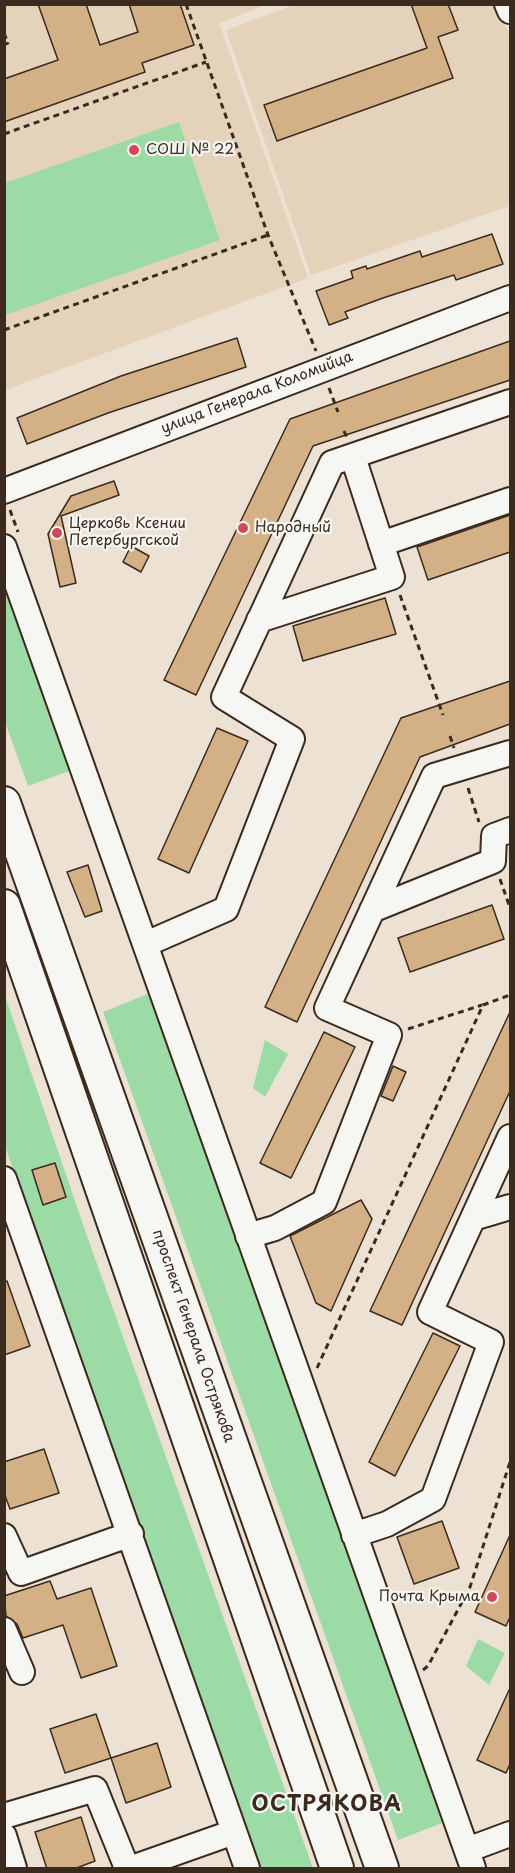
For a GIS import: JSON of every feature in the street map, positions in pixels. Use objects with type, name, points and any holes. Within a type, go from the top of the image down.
[{"type":"main road","name":"проспект Генерала Острякова","points":[[4,803],[382,1869]]},
{"type":"main road","points":[[4,906],[337,1869]]},
{"type":"street","points":[[507,4],[510,10]]},
{"type":"street","name":"улица Генерала Коломийца","points":[[4,490],[510,298]]},
{"type":"street","points":[[146,944],[226,909],[292,739],[224,697],[332,463],[510,402]]},
{"type":"street","points":[[260,620],[392,577],[353,457]]},
{"type":"street","points":[[381,544],[510,500]]},
{"type":"street","points":[[4,547],[470,1859],[510,1834]]},
{"type":"street","points":[[248,1236],[275,1228],[324,1202],[389,1035],[327,1008],[434,776],[510,753]]},
{"type":"street","points":[[372,910],[493,861],[494,836],[510,830]]},
{"type":"street","points":[[354,1535],[387,1524],[433,1499],[491,1342],[430,1311],[510,1137]]},
{"type":"street","points":[[4,1179],[13,1231],[131,1534],[247,1869]]},
{"type":"street","points":[[473,1218],[510,1207]]},
{"type":"street","points":[[4,1536],[13,1576],[131,1534]]},
{"type":"street","points":[[4,1630],[22,1672]]},
{"type":"street","points":[[4,1816],[95,1789],[127,1869]]},
{"type":"street","points":[[132,1869],[234,1832]]},
{"type":"street","points":[[4,1836],[14,1869]]},
{"type":"path","points":[[186,4],[268,235],[323,368],[338,412]]},
{"type":"path","points":[[4,33],[8,43],[4,45]]},
{"type":"path","points":[[4,134],[207,62]]},
{"type":"path","points":[[4,330],[268,235]]},
{"type":"path","points":[[392,577],[443,716]]},
{"type":"path","points":[[389,1035],[510,995]]},
{"type":"path","points":[[314,1375],[483,1005]]},
{"type":"path","points":[[404,1676],[428,1666],[470,1587],[510,1462]]},
{"type":"shaded area","name":"СОШ № 22","points":[[5,5],[266,5],[219,23],[308,278],[5,390]]},
{"type":"shaded area","points":[[294,5],[494,5],[510,34],[510,206],[311,275],[226,30]]},
{"type":"green space","points":[[179,122],[220,240],[5,315],[5,183]]},
{"type":"green space","points":[[4,581],[75,769],[28,786],[5,722]]},
{"type":"green space","points":[[155,991],[442,1823],[398,1840],[103,1012]]},
{"type":"green space","points":[[4,993],[87,1236],[313,1868],[257,1868],[5,1146]]},
{"type":"green space","points":[[265,1040],[288,1054],[265,1097],[253,1088]]},
{"type":"green space","points":[[478,1639],[505,1653],[489,1685],[466,1666]]},
{"type":"building","points":[[38,4],[86,4],[100,45],[138,32],[129,4],[180,4],[194,45],[142,63],[145,72],[4,122],[4,79],[58,60]]},
{"type":"building","points":[[411,4],[448,4],[458,30],[438,37],[453,78],[277,141],[264,105],[427,48]]},
{"type":"building","points":[[492,234],[503,264],[456,280],[454,275],[383,298],[345,312],[348,318],[329,325],[316,291],[353,278],[351,271],[366,266],[367,269],[420,251],[422,257]]},
{"type":"building","points":[[237,338],[246,367],[108,413],[27,444],[17,418],[121,376]]},
{"type":"building","points":[[510,341],[510,380],[313,446],[196,695],[164,680],[290,419]]},
{"type":"building","name":"Церковь Ксении Петербургской","points":[[114,481],[119,495],[61,516],[76,583],[60,587],[48,534],[71,496]]},
{"type":"building","points":[[510,515],[510,552],[428,580],[417,547]]},
{"type":"building","points":[[131,546],[149,556],[141,572],[123,562]]},
{"type":"building","points":[[385,598],[396,634],[303,661],[293,626]]},
{"type":"building","points":[[510,681],[510,724],[420,757],[297,1022],[265,1007],[401,718]]},
{"type":"building","points":[[217,728],[248,741],[189,873],[158,859]]},
{"type":"building","points":[[88,865],[102,911],[85,917],[67,872]]},
{"type":"building","points":[[492,905],[504,939],[410,972],[398,938]]},
{"type":"building","points":[[510,1012],[510,1091],[402,1325],[370,1311]]},
{"type":"building","points":[[324,1032],[355,1047],[291,1178],[260,1163]]},
{"type":"building","points":[[393,1066],[406,1072],[393,1101],[381,1096]]},
{"type":"building","points":[[55,1163],[66,1197],[43,1205],[32,1170]]},
{"type":"building","points":[[361,1200],[372,1219],[331,1311],[316,1303],[290,1236]]},
{"type":"building","points":[[7,1281],[30,1346],[4,1355],[4,1282]]},
{"type":"building","points":[[433,1333],[460,1346],[395,1476],[369,1462]]},
{"type":"building","points":[[44,1449],[59,1493],[10,1509],[4,1493],[4,1462]]},
{"type":"building","points":[[442,1521],[459,1568],[414,1584],[397,1537]]},
{"type":"building","points":[[510,1535],[510,1617],[506,1626],[475,1612]]},
{"type":"building","points":[[50,1581],[57,1599],[91,1588],[117,1666],[81,1678],[63,1625],[23,1638],[17,1624],[6,1616],[4,1596]]},
{"type":"building","points":[[510,1688],[510,1764],[506,1773],[477,1760]]},
{"type":"building","points":[[96,1714],[111,1758],[65,1773],[50,1729]]},
{"type":"building","points":[[157,1743],[171,1787],[126,1803],[111,1758]]},
{"type":"building","points":[[81,1817],[95,1861],[74,1869],[47,1869],[35,1832]]},
{"type":"place","name":"СОШ № 22","points":[[134,150]]},
{"type":"place","name":"Народный","points":[[243,528]]},
{"type":"place","name":"Церковь Ксении Петербургской","points":[[57,533]]},
{"type":"place","name":"Почта Крыма","points":[[492,1597]]},
{"type":"district","name":"ОСТРЯКОВА","points":[[327,1805]]}]
